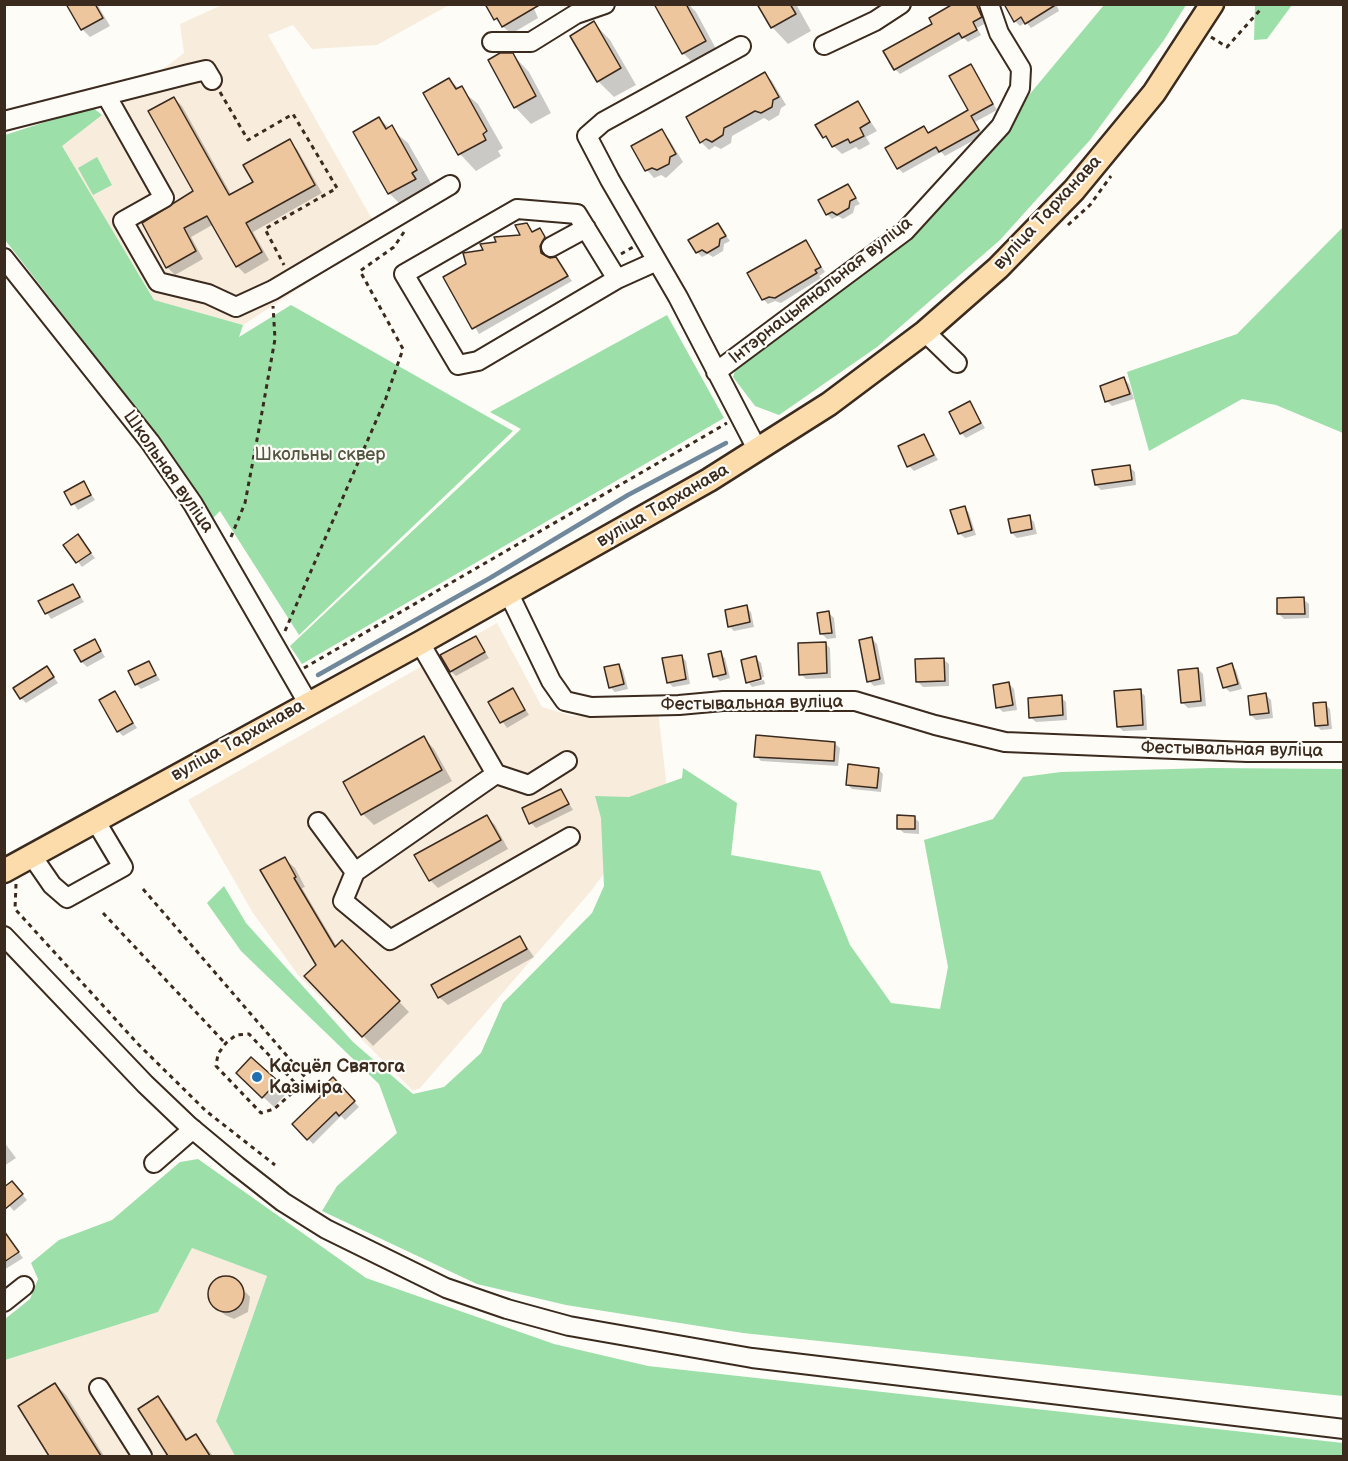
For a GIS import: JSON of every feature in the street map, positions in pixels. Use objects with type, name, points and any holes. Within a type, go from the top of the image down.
[{"type":"main road","name":"вуліца Тарханава","points":[[4,871],[36,863],[95,820],[509,594],[758,451],[829,404],[926,332],[998,268],[1074,189],[1154,93],[1212,4]]},
{"type":"street","points":[[492,42],[531,42],[576,14],[605,4]]},
{"type":"street","points":[[824,45],[875,21],[901,4]]},
{"type":"street","name":"Інтэрнацыянальная вуліца","points":[[716,372],[905,231],[1001,126],[1020,88],[1021,69],[999,33],[989,4]]},
{"type":"street","name":"Інтэрнацыянальная вуліца","points":[[741,46],[603,122],[587,136],[657,261],[758,451]]},
{"type":"street","points":[[4,121],[206,70],[213,80]]},
{"type":"street","points":[[106,95],[164,198],[123,221],[158,282],[208,294],[236,307],[273,290],[450,185]]},
{"type":"street","points":[[617,279],[577,214],[516,209],[404,274],[458,364],[478,361],[617,279],[657,261]]},
{"type":"street","points":[[551,247],[586,228]]},
{"type":"street","name":"Школьная вуліца","points":[[4,258],[150,442],[193,504],[308,703]]},
{"type":"street","points":[[926,332],[957,363]]},
{"type":"street","name":"Фестывальная вуліца","points":[[509,594],[551,681],[565,701],[591,707],[680,705],[723,700],[855,701],[935,725],[1005,742],[1235,752],[1344,752]]},
{"type":"street","points":[[420,643],[496,774],[529,785],[567,761]]},
{"type":"street","points":[[496,774],[355,872],[343,901],[390,940],[570,837]]},
{"type":"street","points":[[36,863],[52,885],[67,898],[123,867],[95,820]]},
{"type":"street","points":[[318,822],[355,872]]},
{"type":"street","points":[[7,944],[193,1130],[283,1202],[326,1229],[446,1288],[507,1309],[569,1326],[752,1359],[1344,1429]]},
{"type":"street","points":[[154,1163],[193,1130]]},
{"type":"street","points":[[4,1302],[24,1286]]},
{"type":"street","points":[[99,1388],[142,1456]]},
{"type":"path","points":[[1205,46],[1212,36],[1227,47],[1260,10]]},
{"type":"path","points":[[1065,228],[1090,205],[1117,168]]},
{"type":"path","points":[[281,657],[286,625],[386,398],[403,349],[360,271],[394,247],[405,231]]},
{"type":"path","points":[[606,262],[645,241]]},
{"type":"path","points":[[291,675],[739,416]]},
{"type":"path","points":[[36,863],[16,884],[15,909],[138,1044],[206,1111],[276,1165]]},
{"type":"path","points":[[143,889],[306,1078],[299,1087],[274,1109],[261,1113],[216,1066],[218,1054],[226,1043],[237,1035],[249,1034],[299,1087]]},
{"type":"path","points":[[103,913],[226,1043]]},
{"type":"shaded area","points":[[222,5],[449,5],[377,45],[312,49],[293,25],[268,35],[381,235],[243,325],[155,301],[61,146],[184,53],[180,24]]},
{"type":"shaded area","points":[[497,623],[542,707],[572,716],[658,711],[667,789],[591,891],[420,1088],[413,1091],[299,976],[253,913],[188,800]]},
{"type":"shaded area","points":[[192,1248],[267,1276],[216,1420],[235,1456],[5,1456],[5,1360],[158,1312]]},
{"type":"green space","points":[[1104,5],[1186,5],[1164,40],[1090,140],[1000,240],[877,347],[779,415],[755,406],[733,377],[737,365],[907,241],[994,149],[1029,95]]},
{"type":"green space","points":[[1255,5],[1292,5],[1267,39],[1254,40]]},
{"type":"green space","name":"Школьны сквер","points":[[92,107],[102,115],[62,146],[154,300],[243,325],[239,337],[291,305],[513,431],[299,635],[220,511],[213,518],[159,438],[5,240],[5,135]]},
{"type":"green space","points":[[97,157],[112,185],[93,195],[78,168]]},
{"type":"green space","points":[[1343,227],[1343,433],[1276,405],[1242,399],[1149,451],[1127,372],[1237,334]]},
{"type":"green space","points":[[667,315],[724,418],[302,664],[290,646],[521,429],[490,412]]},
{"type":"green space","points":[[683,768],[737,803],[731,855],[820,871],[850,945],[891,1003],[940,1009],[948,967],[924,840],[993,819],[1023,777],[1061,772],[1210,768],[1343,769],[1343,1396],[743,1333],[566,1305],[477,1284],[322,1211],[337,1186],[397,1133],[379,1084],[241,951],[207,903],[224,886],[246,923],[353,1042],[413,1094],[444,1087],[481,1053],[503,1003],[592,913],[604,886],[601,818],[595,796],[629,797],[682,778]]},
{"type":"green space","points":[[198,1159],[366,1278],[554,1344],[648,1366],[1343,1443],[1343,1456],[235,1456],[216,1421],[267,1276],[192,1248],[158,1312],[5,1360],[5,1319],[30,1299],[38,1279],[31,1263],[59,1240],[112,1220],[180,1162]]},
{"type":"building","points":[[66,4],[95,4],[103,18],[81,30]]},
{"type":"building","points":[[485,4],[541,4],[502,27],[497,18],[494,20]]},
{"type":"building","points":[[654,4],[686,4],[706,41],[682,54]]},
{"type":"building","points":[[757,4],[790,4],[796,14],[771,28]]},
{"type":"building","points":[[953,4],[976,4],[982,17],[973,22],[977,30],[962,38],[959,33],[894,70],[883,51],[932,24],[929,18]]},
{"type":"building","points":[[1004,4],[1057,4],[1025,24],[1021,17],[1014,22]]},
{"type":"building","points":[[594,21],[621,68],[597,82],[570,36]]},
{"type":"building","points":[[500,53],[513,53],[536,96],[514,108],[488,60]]},
{"type":"building","points":[[971,64],[993,104],[971,116],[979,130],[939,152],[936,147],[897,169],[885,148],[924,126],[928,133],[968,110],[949,76]]},
{"type":"building","points":[[765,72],[779,97],[773,100],[772,107],[761,113],[755,111],[724,128],[723,135],[712,142],[706,139],[700,143],[686,117]]},
{"type":"building","points":[[449,78],[456,89],[462,86],[487,131],[483,134],[486,140],[458,155],[423,93]]},
{"type":"building","points":[[174,97],[229,195],[253,182],[243,165],[290,139],[315,185],[246,223],[262,252],[236,267],[207,216],[184,228],[196,251],[166,268],[142,223],[193,191],[148,111]]},
{"type":"building","points":[[858,101],[870,122],[860,128],[864,136],[850,143],[848,139],[832,147],[826,136],[823,138],[815,125]]},
{"type":"building","points":[[379,117],[386,129],[392,125],[417,170],[412,173],[416,179],[388,194],[353,132]]},
{"type":"building","points":[[662,129],[676,154],[670,157],[669,164],[657,170],[652,168],[645,171],[631,146]]},
{"type":"building","points":[[848,184],[856,198],[850,201],[849,208],[837,215],[832,212],[826,215],[818,200]]},
{"type":"building","points":[[527,223],[532,232],[540,228],[545,237],[540,246],[541,253],[550,258],[556,257],[568,276],[472,329],[443,277],[466,264],[463,253],[483,250],[480,244],[496,242],[494,237],[520,235],[515,225]]},
{"type":"building","points":[[718,223],[726,236],[720,239],[719,246],[707,253],[702,250],[696,253],[688,240]]},
{"type":"building","points":[[806,240],[821,267],[815,270],[817,273],[775,298],[769,297],[762,300],[747,273]]},
{"type":"building","points":[[1124,377],[1130,394],[1105,402],[1100,386]]},
{"type":"building","points":[[970,401],[981,423],[960,434],[949,412]]},
{"type":"building","points":[[924,434],[934,455],[907,467],[898,446]]},
{"type":"building","points":[[1130,465],[1132,480],[1095,485],[1092,470]]},
{"type":"building","points":[[84,481],[91,495],[71,505],[64,492]]},
{"type":"building","points":[[965,506],[972,530],[958,534],[950,510]]},
{"type":"building","points":[[1030,515],[1032,529],[1011,533],[1008,519]]},
{"type":"building","points":[[78,534],[91,553],[76,563],[63,545]]},
{"type":"building","points":[[73,584],[80,597],[45,614],[38,601]]},
{"type":"building","points":[[1304,597],[1305,614],[1277,614],[1277,598]]},
{"type":"building","points":[[747,605],[750,622],[728,627],[725,610]]},
{"type":"building","points":[[829,611],[832,633],[820,634],[817,613]]},
{"type":"building","points":[[476,636],[485,652],[450,672],[440,655]]},
{"type":"building","points":[[872,637],[880,679],[867,682],[859,640]]},
{"type":"building","points":[[95,639],[101,651],[81,662],[74,650]]},
{"type":"building","points":[[826,642],[827,673],[799,675],[798,643]]},
{"type":"building","points":[[721,651],[726,674],[713,677],[708,654]]},
{"type":"building","points":[[682,655],[686,679],[667,683],[662,658]]},
{"type":"building","points":[[756,656],[761,679],[746,683],[741,660]]},
{"type":"building","points":[[944,658],[945,681],[916,682],[915,659]]},
{"type":"building","points":[[149,661],[156,675],[135,685],[128,671]]},
{"type":"building","points":[[1232,663],[1238,684],[1223,688],[1217,668]]},
{"type":"building","points":[[619,664],[624,684],[609,688],[604,667]]},
{"type":"building","points":[[47,666],[54,677],[20,699],[13,688]]},
{"type":"building","points":[[1198,668],[1201,701],[1181,703],[1178,670]]},
{"type":"building","points":[[1009,682],[1013,705],[996,708],[993,685]]},
{"type":"building","points":[[513,688],[525,710],[500,723],[488,702]]},
{"type":"building","points":[[1141,689],[1143,725],[1117,727],[1114,691]]},
{"type":"building","points":[[115,691],[133,723],[117,732],[99,700]]},
{"type":"building","points":[[1266,693],[1269,713],[1250,715],[1248,696]]},
{"type":"building","points":[[1062,695],[1063,715],[1029,718],[1028,698]]},
{"type":"building","points":[[1326,702],[1328,725],[1315,726],[1313,703]]},
{"type":"building","points":[[756,735],[835,742],[834,761],[754,757]]},
{"type":"building","points":[[424,736],[442,770],[361,815],[343,782]]},
{"type":"building","points":[[848,764],[879,768],[877,788],[846,785]]},
{"type":"building","points":[[561,789],[569,804],[529,824],[522,808]]},
{"type":"building","points":[[487,815],[501,840],[429,881],[414,855]]},
{"type":"building","points":[[897,815],[915,816],[915,829],[897,829]]},
{"type":"building","points":[[285,857],[296,877],[294,878],[335,947],[342,940],[400,1001],[362,1037],[304,976],[316,965],[260,870]]},
{"type":"building","points":[[520,936],[527,949],[438,998],[431,985]]},
{"type":"building","name":"Касцёл Святога Казіміра","points":[[251,1057],[278,1081],[262,1098],[236,1073]]},
{"type":"building","points":[[333,1077],[355,1101],[339,1116],[336,1112],[307,1140],[292,1124],[321,1096],[317,1092]]},
{"type":"building","points":[[12,1181],[23,1194],[4,1210],[4,1187]]},
{"type":"building","points":[[4,1231],[19,1252],[4,1262]]},
{"type":"building","points":[[226,1276],[239,1281],[244,1294],[239,1307],[226,1312],[213,1307],[208,1294],[213,1281]]},
{"type":"building","points":[[55,1383],[101,1456],[49,1456],[18,1406]]},
{"type":"building","points":[[158,1396],[186,1440],[196,1434],[210,1456],[168,1456],[138,1409]]},
{"type":"waterway","points":[[318,675],[490,578],[628,495],[726,443]]},
{"type":"place","name":"Касцёл Святога Казіміра","points":[[257,1077]]}]
